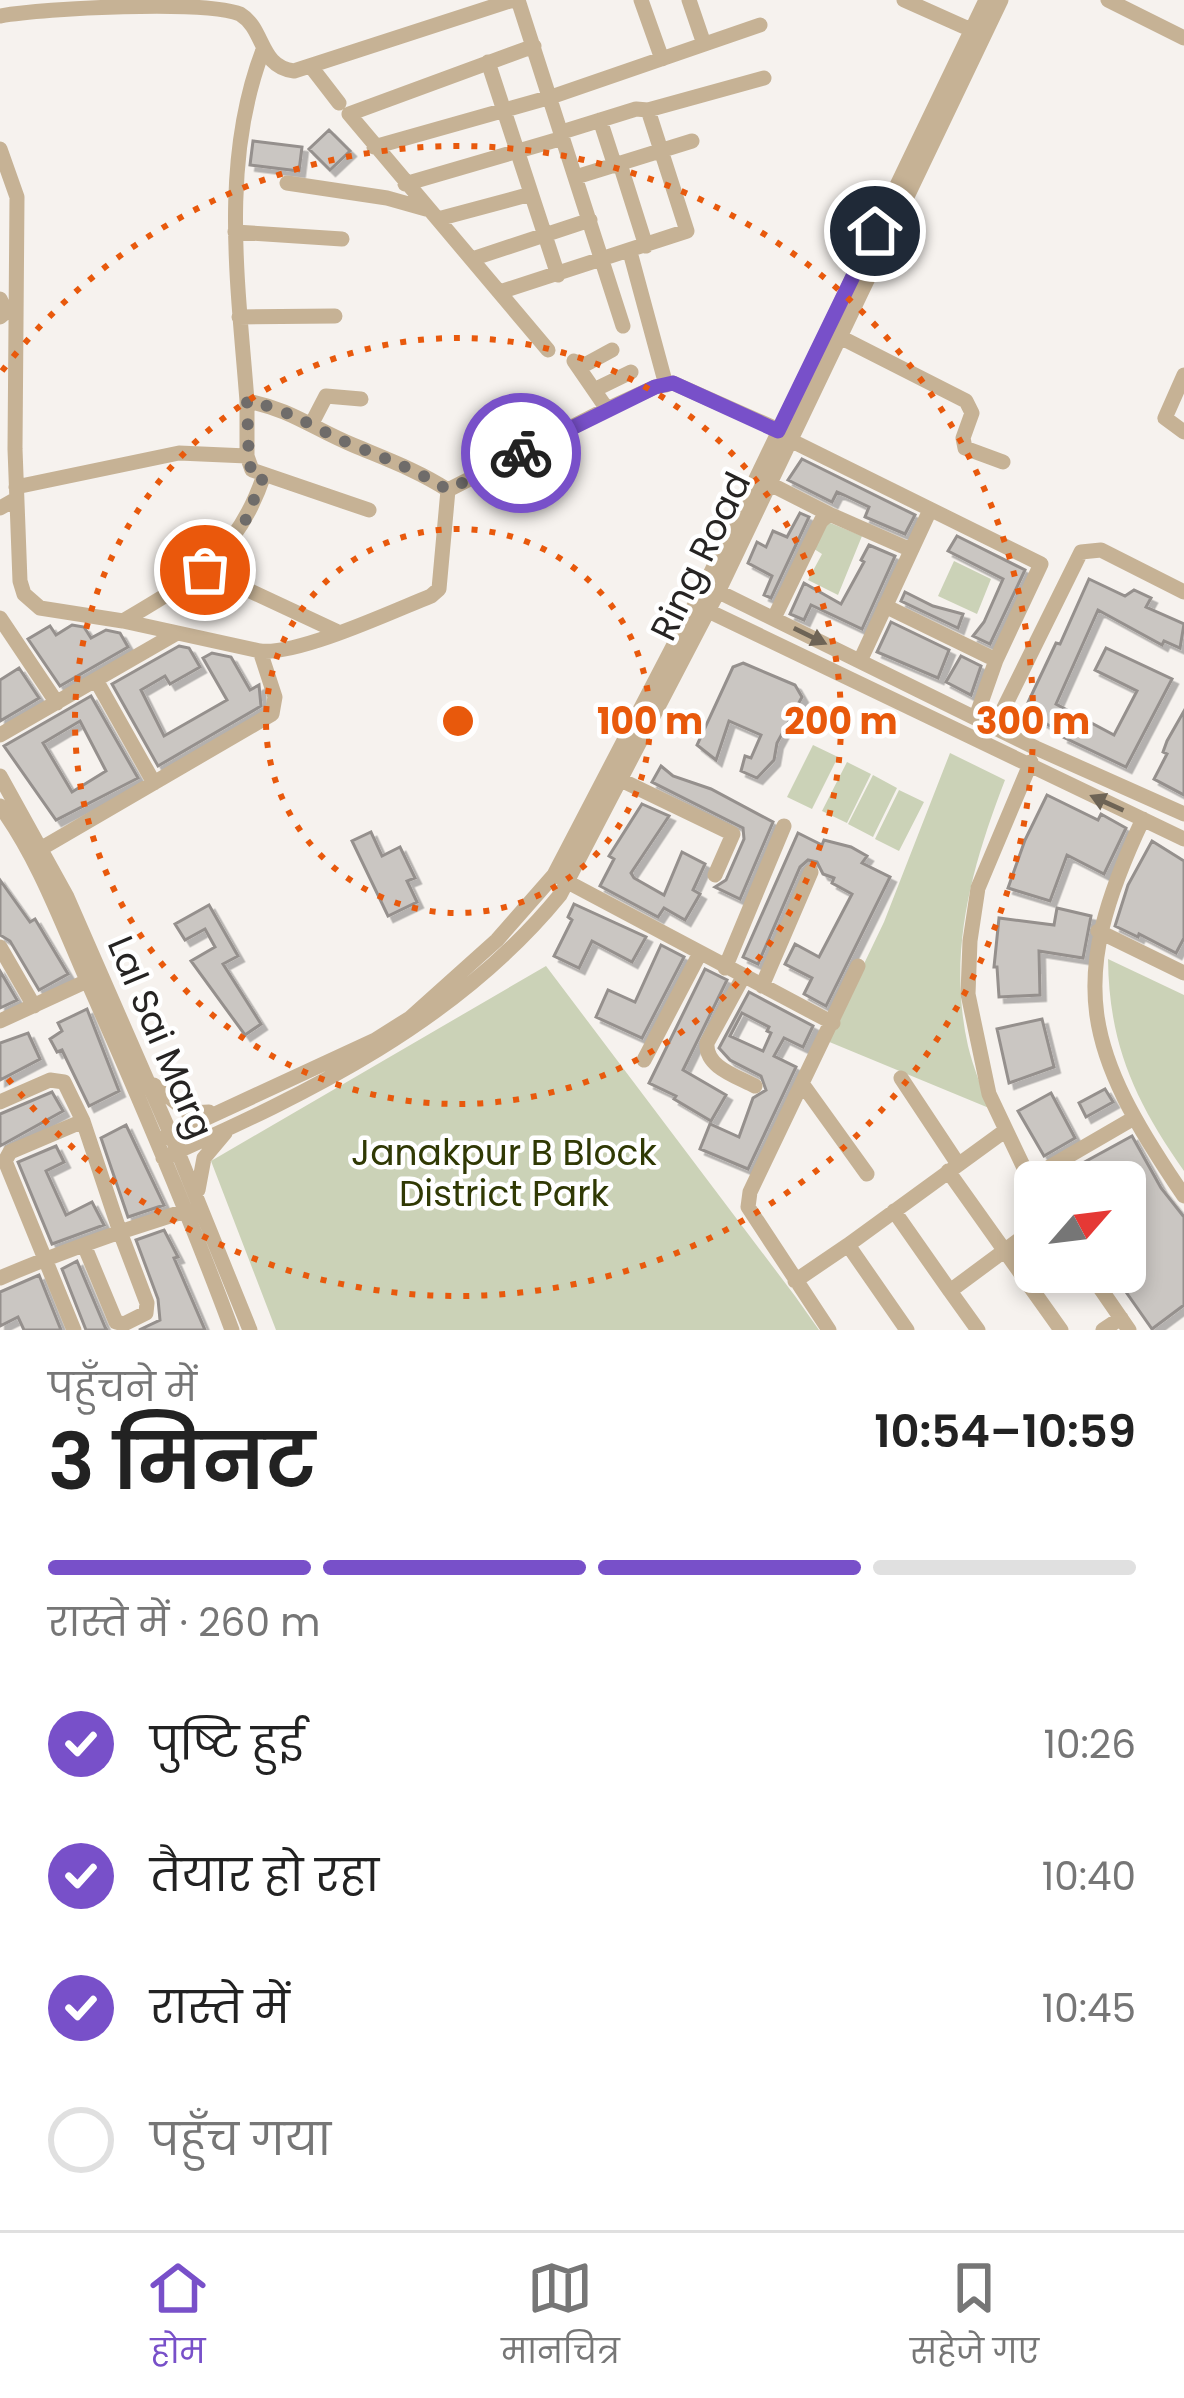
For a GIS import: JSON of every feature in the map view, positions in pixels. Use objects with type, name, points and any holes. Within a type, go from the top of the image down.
[{"type":"street","points":[[0,16],[34,5],[236,6],[253,25],[262,50],[283,70],[312,68],[516,0],[623,326]]},
{"type":"street","points":[[641,0],[662,59]]},
{"type":"street","points":[[688,0],[704,44]]},
{"type":"street","points":[[904,0],[979,33]]},
{"type":"street","name":"Ring Road","points":[[712,589],[838,336],[979,33],[986,0]]},
{"type":"street","name":"Ring Road","points":[[561,879],[768,483],[979,33],[1000,0]]},
{"type":"street","points":[[1108,0],[1184,38]]},
{"type":"street","points":[[374,147],[551,97],[760,25]]},
{"type":"street","points":[[533,46],[349,114],[548,350]]},
{"type":"street","points":[[262,50],[248,94],[235,232],[247,456],[252,470],[369,509]]},
{"type":"street","points":[[488,62],[558,275]]},
{"type":"street","points":[[312,68],[339,104]]},
{"type":"street","points":[[405,184],[517,152],[636,109],[648,110],[764,77]]},
{"type":"street","points":[[500,292],[685,233],[688,227],[648,110]]},
{"type":"street","points":[[600,120],[638,249],[666,385]]},
{"type":"street","points":[[576,178],[692,141]]},
{"type":"street","points":[[0,149],[17,197],[6,310],[6,502],[20,580],[31,603],[260,651],[302,646],[439,589],[448,490]]},
{"type":"street","points":[[287,183],[387,198],[433,214],[531,194]]},
{"type":"street","points":[[472,259],[590,220]]},
{"type":"street","points":[[235,232],[342,239]]},
{"type":"street","points":[[239,317],[335,316]]},
{"type":"street","points":[[838,336],[966,401],[972,412],[963,438],[965,448],[1003,462]]},
{"type":"street","points":[[607,410],[577,365],[612,350]]},
{"type":"street","points":[[594,390],[631,372]]},
{"type":"street","points":[[1184,375],[1165,418],[1184,432]]},
{"type":"street","points":[[448,490],[666,385],[690,389],[1041,564],[996,660],[976,717]]},
{"type":"street","points":[[312,423],[326,396],[361,399]]},
{"type":"street","points":[[247,401],[295,413],[352,445],[419,471],[448,490]]},
{"type":"street","points":[[6,502],[179,453],[247,456]]},
{"type":"street","points":[[123,621],[205,570],[244,524],[264,475]]},
{"type":"street","points":[[768,483],[911,550]]},
{"type":"street","points":[[860,661],[930,510]]},
{"type":"street","points":[[774,618],[821,521],[829,514]]},
{"type":"street","points":[[995,726],[1081,552],[1101,550],[1184,592]]},
{"type":"street","points":[[205,570],[336,631]]},
{"type":"street","points":[[712,589],[1036,748],[1184,814]]},
{"type":"street","points":[[885,606],[996,660]]},
{"type":"street","points":[[702,607],[1184,839]]},
{"type":"street","name":"Ring Road","points":[[171,1155],[236,1114],[378,1044],[561,879],[623,781],[702,607]]},
{"type":"street","points":[[0,618],[57,703]]},
{"type":"street","points":[[0,735],[177,633]]},
{"type":"street","points":[[43,848],[272,714],[274,697],[260,651]]},
{"type":"street","points":[[95,680],[154,783]]},
{"type":"street","points":[[1021,1161],[989,1094],[968,994],[978,888],[1036,748]]},
{"type":"street","name":"Lal Sai Marg","points":[[0,776],[43,848],[147,1079],[164,1138]]},
{"type":"street","points":[[623,781],[733,834],[715,875]]},
{"type":"street","name":"Lal Sai Marg","points":[[0,806],[16,829],[164,1138],[250,1330]]},
{"type":"street","points":[[1143,819],[1098,931],[1093,984],[1099,1037],[1134,1118],[1184,1196]]},
{"type":"street","points":[[724,968],[784,826]]},
{"type":"street","points":[[762,986],[812,872]]},
{"type":"street","points":[[561,879],[833,1024]]},
{"type":"street","points":[[1098,931],[1184,973]]},
{"type":"street","points":[[0,947],[34,1006]]},
{"type":"street","points":[[644,1060],[699,955]]},
{"type":"street","points":[[829,1330],[748,1207],[750,1192],[858,966]]},
{"type":"street","points":[[742,977],[706,1052],[712,1063],[755,1086]]},
{"type":"street","points":[[0,1021],[88,981]]},
{"type":"street","points":[[0,1102],[58,1078],[69,1090],[148,1307],[119,1324],[84,1245]]},
{"type":"street","points":[[901,1078],[1003,1252],[1061,1330]]},
{"type":"street","points":[[147,1079],[189,1113],[236,1114]]},
{"type":"street","points":[[803,1085],[867,1174]]},
{"type":"street","points":[[2,1273],[193,1209],[204,1158],[236,1114]]},
{"type":"street","name":"Ring Road","points":[[164,1138],[236,1114]]},
{"type":"street","points":[[1069,1161],[1134,1118]]},
{"type":"street","points":[[74,1330],[5,1157],[83,1121]]},
{"type":"street","points":[[795,1281],[1006,1130]]},
{"type":"street","name":"Lal Sai Marg","points":[[193,1209],[232,1330]]},
{"type":"street","points":[[894,1211],[978,1330]]},
{"type":"street","points":[[950,1291],[1014,1244]]},
{"type":"street","points":[[848,1245],[907,1330]]},
{"type":"street","points":[[1103,1330],[1125,1324],[1104,1293]]},
{"type":"green space","points":[[823,520],[862,536],[838,595],[808,580],[822,554],[811,547]]},
{"type":"green space","points":[[954,561],[991,579],[977,614],[938,596]]},
{"type":"green space","points":[[813,745],[838,757],[812,809],[787,797]]},
{"type":"green space","points":[[950,753],[1005,780],[973,877],[960,977],[970,1054],[989,1108],[827,1041],[884,922]]},
{"type":"green space","points":[[847,762],[871,774],[847,823],[822,811]]},
{"type":"green space","points":[[873,775],[897,788],[873,837],[848,824]]},
{"type":"green space","points":[[899,790],[924,802],[899,851],[875,839]]},
{"type":"green space","points":[[1108,959],[1184,995],[1184,1171],[1128,1071],[1113,1019]]},
{"type":"green space","name":"Janakpur B Block District Park","points":[[546,966],[819,1330],[276,1330],[211,1161]]},
{"type":"building","points":[[329,130],[350,151],[330,170],[309,149]]},
{"type":"building","points":[[253,141],[302,147],[299,171],[250,165]]},
{"type":"building","points":[[802,459],[915,515],[905,534],[865,517],[869,507],[844,495],[837,492],[832,502],[788,480]]},
{"type":"building","points":[[800,513],[809,517],[771,598],[764,595],[772,576],[748,563],[757,542],[766,547],[773,531],[787,537]]},
{"type":"building","points":[[957,536],[1025,570],[990,644],[973,636],[1003,579],[948,551]]},
{"type":"building","points":[[869,545],[895,556],[862,629],[811,605],[804,620],[790,614],[804,583],[841,604]]},
{"type":"building","points":[[1089,579],[1125,596],[1134,590],[1151,598],[1146,607],[1184,624],[1180,648],[1164,641],[1162,645],[1098,610],[1056,704],[1114,735],[1137,691],[1095,670],[1106,648],[1172,679],[1126,767],[1063,737],[1024,711]]},
{"type":"building","points":[[905,592],[963,614],[958,628],[901,601]]},
{"type":"building","points":[[891,622],[949,650],[938,678],[877,652]]},
{"type":"building","points":[[72,625],[84,627],[91,638],[106,630],[120,633],[128,647],[60,686],[28,639],[50,626],[56,635]]},
{"type":"building","points":[[179,646],[189,648],[200,667],[170,684],[165,676],[141,690],[164,736],[227,700],[203,658],[212,653],[231,657],[250,690],[259,685],[261,706],[158,766],[112,684]]},
{"type":"building","points":[[961,656],[981,666],[971,695],[946,682]]},
{"type":"building","points":[[743,663],[795,685],[802,697],[777,743],[774,760],[757,778],[741,771],[745,756],[751,758],[761,735],[729,721],[716,760],[697,745],[733,667]]},
{"type":"building","points":[[19,668],[39,698],[0,721],[0,680]]},
{"type":"building","points":[[91,696],[138,778],[56,820],[4,746]],"holes":[[[80,721],[106,771],[72,792],[43,743]]]},
{"type":"building","points":[[1184,711],[1184,795],[1154,779]]},
{"type":"building","points":[[661,766],[773,822],[740,899],[715,887],[726,880],[744,839],[743,828],[652,782]]},
{"type":"building","points":[[1047,795],[1126,828],[1104,874],[1067,855],[1050,901],[1008,888]]},
{"type":"building","points":[[642,804],[669,816],[631,873],[634,878],[664,895],[682,852],[705,864],[693,890],[700,894],[685,920],[664,908],[658,917],[600,886],[614,859],[609,856]]},
{"type":"building","points":[[371,832],[382,856],[400,847],[415,878],[407,881],[417,902],[388,916],[352,841]]},
{"type":"building","points":[[798,833],[822,845],[824,840],[851,847],[867,856],[862,863],[890,877],[826,1006],[804,994],[812,978],[785,964],[795,944],[819,957],[852,894],[832,883],[834,878],[823,874],[817,862],[808,860],[800,867],[758,964],[743,957]]},
{"type":"building","points":[[1152,841],[1184,861],[1184,938],[1176,953],[1115,926],[1128,885]]},
{"type":"building","points":[[0,880],[30,922],[35,919],[68,974],[39,990],[10,941],[0,935]]},
{"type":"building","points":[[574,904],[646,937],[632,962],[592,941],[579,968],[554,956],[572,920],[568,917]]},
{"type":"building","points":[[209,905],[238,956],[223,964],[261,1024],[245,1035],[191,961],[215,947],[205,929],[185,940],[175,924]]},
{"type":"building","points":[[1057,908],[1091,916],[1083,958],[1039,951],[1040,995],[999,997],[994,967],[999,918],[1054,925]]},
{"type":"building","points":[[661,945],[684,957],[642,1038],[596,1017],[608,990],[635,1002]]},
{"type":"building","points":[[705,969],[727,980],[683,1070],[726,1095],[711,1121],[649,1083]]},
{"type":"building","points":[[0,971],[17,1000],[0,1008]]},
{"type":"building","points":[[749,992],[813,1026],[803,1047],[784,1038],[774,1056],[796,1067],[748,1169],[700,1149],[710,1124],[739,1137],[753,1098],[766,1090],[761,1076],[730,1060],[719,1048]],"holes":[[[742,1013],[769,1027],[763,1051],[730,1036]]]},
{"type":"building","points":[[87,1009],[119,1091],[89,1106],[62,1050],[57,1052],[50,1039],[62,1031],[58,1023]]},
{"type":"building","points":[[1042,1019],[1054,1067],[1009,1083],[997,1029]]},
{"type":"building","points":[[28,1033],[40,1059],[0,1080],[0,1043]]},
{"type":"building","points":[[1105,1089],[1113,1102],[1086,1117],[1079,1103]]},
{"type":"building","points":[[52,1092],[63,1111],[0,1146],[0,1114]]},
{"type":"building","points":[[1051,1093],[1075,1138],[1044,1156],[1018,1111]]},
{"type":"building","points":[[126,1125],[164,1205],[128,1217],[101,1138]]},
{"type":"building","points":[[1132,1136],[1146,1161],[1086,1161]]},
{"type":"building","points":[[56,1146],[64,1162],[46,1171],[66,1215],[92,1202],[104,1225],[52,1244],[18,1162]]},
{"type":"building","points":[[1146,1161],[1184,1217],[1184,1305],[1152,1329],[1127,1293],[1146,1293]]},
{"type":"building","points":[[164,1230],[205,1330],[139,1330],[160,1320],[158,1299],[136,1240]]},
{"type":"building","points":[[77,1261],[107,1330],[86,1330],[62,1269]]},
{"type":"building","points":[[39,1275],[61,1330],[24,1330],[18,1317],[0,1326],[0,1292]]},
{"type":"way so far","points":[[205,570],[244,524],[264,475],[252,470],[247,456],[247,401],[295,413],[352,445],[419,471],[448,490],[521,453]]},
{"type":"route","points":[[521,453],[655,387],[673,383],[778,431],[875,231]]}]
